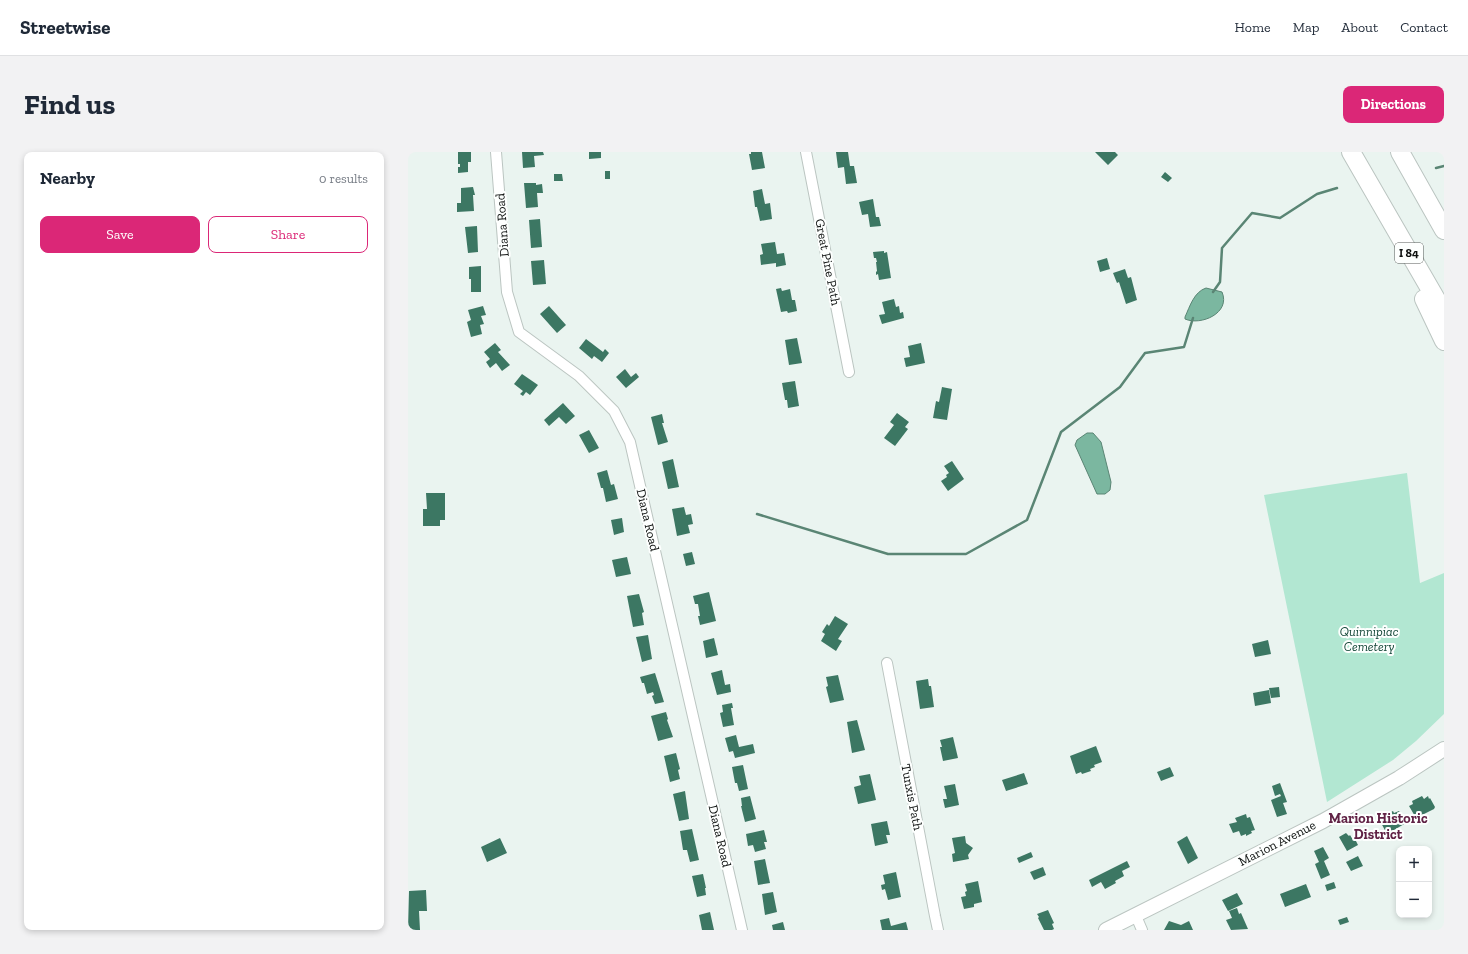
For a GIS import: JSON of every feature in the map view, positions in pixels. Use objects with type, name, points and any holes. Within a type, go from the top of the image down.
[{"type":"highway","name":"I 84","points":[[1351,152],[1444,313]]},
{"type":"highway","points":[[1401,152],[1444,212]]},
{"type":"highway","points":[[1401,152],[1444,230]]},
{"type":"highway","points":[[1374,193],[1444,341]]},
{"type":"main road","name":"Marion Avenue","points":[[1106,930],[1323,820],[1399,778],[1444,749]]},
{"type":"street","name":"Diana Road","points":[[496,152],[507,292],[519,332],[579,376],[614,411],[630,442],[742,930]]},
{"type":"street","name":"Great Pine Path","points":[[806,152],[849,372]]},
{"type":"street","name":"Tunxis Path","points":[[887,663],[938,930]]},
{"type":"street","points":[[1136,916],[1142,930]]},
{"type":"green space","name":"Quinnipiac Cemetery","points":[[1407,473],[1420,583],[1444,573],[1444,714],[1416,741],[1393,760],[1327,802],[1264,495]]},
{"type":"shaded area","points":[[1206,288],[1222,292],[1224,299],[1218,312],[1213,316],[1199,321],[1185,319],[1195,296]]},
{"type":"shaded area","points":[[1087,433],[1093,433],[1101,442],[1111,482],[1110,490],[1105,494],[1097,494],[1075,445],[1077,440]]},
{"type":"building","points":[[458,152],[471,152],[471,162],[468,162],[468,172],[458,173],[458,167],[460,167],[460,164],[458,164]]},
{"type":"building","points":[[522,152],[543,152],[544,155],[534,156],[535,167],[523,168]]},
{"type":"building","points":[[589,152],[601,152],[601,158],[589,159]]},
{"type":"building","points":[[751,152],[762,152],[765,168],[752,170],[749,154],[751,154]]},
{"type":"building","points":[[836,152],[848,152],[850,166],[854,166],[857,183],[846,184],[844,167],[838,168]]},
{"type":"building","points":[[1095,152],[1115,152],[1118,155],[1108,165]]},
{"type":"building","points":[[605,171],[610,171],[610,179],[605,179]]},
{"type":"building","points":[[1165,172],[1172,178],[1168,182],[1161,177]]},
{"type":"building","points":[[554,174],[562,174],[563,181],[554,181]]},
{"type":"building","points":[[524,183],[536,183],[536,185],[542,184],[543,193],[537,193],[538,207],[526,208]]},
{"type":"building","points":[[473,187],[475,195],[473,195],[474,211],[457,212],[457,203],[461,203],[461,188]]},
{"type":"building","points":[[762,189],[765,204],[770,203],[772,219],[760,221],[757,207],[755,207],[753,191]]},
{"type":"building","points":[[873,199],[876,217],[879,217],[881,226],[870,227],[868,214],[862,215],[859,202]]},
{"type":"building","points":[[540,219],[542,247],[531,248],[529,220]]},
{"type":"building","points":[[477,226],[478,252],[468,253],[465,227]]},
{"type":"building","points":[[775,242],[777,254],[784,253],[786,265],[776,267],[776,263],[761,265],[760,255],[763,254],[761,244]]},
{"type":"building","points":[[884,251],[884,253],[887,252],[891,278],[879,280],[878,274],[876,275],[877,262],[876,258],[874,258],[873,252]]},
{"type":"building","points":[[1107,258],[1110,269],[1100,272],[1097,261]]},
{"type":"building","points":[[544,260],[546,284],[533,285],[531,261]]},
{"type":"building","points":[[481,266],[481,292],[471,292],[469,267]]},
{"type":"building","points":[[1125,269],[1128,278],[1131,277],[1137,300],[1126,304],[1119,282],[1117,283],[1113,273]]},
{"type":"building","points":[[781,288],[782,291],[790,289],[792,300],[795,300],[797,311],[788,313],[787,311],[781,312],[776,289]]},
{"type":"building","points":[[894,299],[896,307],[899,306],[900,313],[903,312],[904,318],[882,324],[879,315],[885,314],[882,302]]},
{"type":"building","points":[[483,306],[486,315],[481,316],[484,324],[480,325],[482,334],[471,337],[467,322],[471,320],[468,310]]},
{"type":"building","points":[[549,306],[566,325],[557,333],[540,314]]},
{"type":"building","points":[[797,338],[802,363],[789,365],[785,340]]},
{"type":"building","points":[[586,339],[603,352],[605,349],[609,353],[602,362],[594,356],[592,359],[579,348]]},
{"type":"building","points":[[495,343],[501,350],[498,352],[510,365],[502,371],[496,363],[490,368],[486,362],[490,359],[484,352]]},
{"type":"building","points":[[921,343],[925,363],[906,367],[904,358],[910,357],[908,346]]},
{"type":"building","points":[[625,369],[631,377],[636,373],[639,377],[626,388],[616,377]]},
{"type":"building","points":[[522,374],[538,385],[530,395],[526,392],[523,396],[520,394],[523,391],[514,384]]},
{"type":"building","points":[[795,381],[799,406],[788,408],[782,383]]},
{"type":"building","points":[[942,387],[952,389],[947,420],[933,418],[936,401],[939,402]]},
{"type":"building","points":[[563,403],[575,416],[566,424],[559,417],[549,426],[544,420]]},
{"type":"building","points":[[897,413],[909,422],[905,427],[908,429],[895,446],[884,438],[894,425],[890,422]]},
{"type":"building","points":[[662,414],[664,423],[662,423],[668,442],[658,445],[651,417]]},
{"type":"building","points":[[589,430],[599,448],[589,453],[579,435]]},
{"type":"building","points":[[673,459],[679,487],[668,489],[662,462]]},
{"type":"building","points":[[952,461],[964,479],[948,491],[941,481],[947,477],[946,475],[949,473],[944,466]]},
{"type":"building","points":[[607,470],[611,485],[614,484],[618,499],[606,502],[603,488],[601,488],[597,473]]},
{"type":"building","points":[[426,493],[445,493],[445,520],[440,520],[440,526],[423,526],[423,509],[427,509]]},
{"type":"building","points":[[684,507],[686,515],[691,514],[693,524],[688,525],[690,533],[677,536],[672,509]]},
{"type":"building","points":[[622,518],[624,532],[614,535],[611,520]]},
{"type":"building","points":[[692,552],[695,564],[686,566],[683,554]]},
{"type":"building","points":[[627,557],[631,574],[616,577],[612,560]]},
{"type":"building","points":[[709,592],[716,621],[700,625],[698,604],[695,604],[693,596]]},
{"type":"building","points":[[639,594],[644,612],[642,613],[644,625],[633,627],[627,596]]},
{"type":"building","points":[[835,616],[848,624],[838,639],[842,641],[836,651],[821,641],[825,634],[822,632],[827,624],[829,626]]},
{"type":"building","points":[[648,635],[652,659],[642,662],[636,637]]},
{"type":"building","points":[[714,638],[718,655],[706,658],[703,641]]},
{"type":"building","points":[[1268,640],[1271,654],[1255,657],[1252,644]]},
{"type":"building","points":[[722,670],[725,685],[730,684],[731,692],[717,695],[711,673]]},
{"type":"building","points":[[655,673],[664,702],[655,704],[652,696],[654,695],[653,692],[647,694],[644,683],[642,683],[640,677]]},
{"type":"building","points":[[838,675],[844,700],[830,703],[826,687],[828,686],[826,677]]},
{"type":"building","points":[[928,679],[929,686],[931,686],[934,707],[920,709],[916,681]]},
{"type":"building","points":[[1279,687],[1280,697],[1271,698],[1269,688]]},
{"type":"building","points":[[1269,690],[1271,703],[1255,706],[1253,693]]},
{"type":"building","points":[[732,703],[733,708],[731,708],[734,725],[723,727],[720,713],[723,712],[722,705]]},
{"type":"building","points":[[666,712],[673,737],[658,741],[651,716]]},
{"type":"building","points":[[857,720],[865,750],[852,753],[847,722]]},
{"type":"building","points":[[736,735],[739,747],[753,744],[755,753],[735,758],[733,751],[729,752],[725,738]]},
{"type":"building","points":[[953,737],[958,758],[943,761],[940,740]]},
{"type":"building","points":[[1096,746],[1102,762],[1094,765],[1095,767],[1090,769],[1091,771],[1076,774],[1070,756]]},
{"type":"building","points":[[676,753],[680,769],[678,770],[680,779],[670,782],[664,756]]},
{"type":"building","points":[[743,765],[748,789],[739,791],[737,783],[735,783],[732,767]]},
{"type":"building","points":[[1170,767],[1174,776],[1161,781],[1157,772]]},
{"type":"building","points":[[1024,773],[1028,784],[1006,791],[1002,780]]},
{"type":"building","points":[[870,774],[876,800],[858,804],[854,787],[861,785],[859,776]]},
{"type":"building","points":[[1280,783],[1287,802],[1283,803],[1287,814],[1277,817],[1271,800],[1281,796],[1280,794],[1275,796],[1272,786]]},
{"type":"building","points":[[955,784],[959,805],[945,808],[943,799],[947,799],[944,786]]},
{"type":"building","points":[[685,791],[689,819],[679,821],[673,794]]},
{"type":"building","points":[[750,796],[756,819],[745,822],[741,806],[741,798]]},
{"type":"building","points":[[1422,796],[1424,799],[1428,796],[1435,807],[1434,809],[1416,818],[1409,806],[1413,804],[1412,801]]},
{"type":"building","points":[[1393,811],[1394,813],[1399,811],[1406,823],[1387,834],[1380,821],[1384,818],[1383,816]]},
{"type":"building","points":[[1246,814],[1247,818],[1250,817],[1255,830],[1251,831],[1252,833],[1246,836],[1246,834],[1241,836],[1239,831],[1233,833],[1229,824],[1237,822],[1235,818]]},
{"type":"building","points":[[887,821],[890,835],[886,835],[888,843],[875,846],[871,824]]},
{"type":"building","points":[[692,829],[699,860],[690,862],[687,850],[683,850],[680,831]]},
{"type":"building","points":[[764,830],[767,842],[764,842],[766,849],[755,852],[753,845],[748,846],[746,834]]},
{"type":"building","points":[[1346,833],[1349,836],[1350,835],[1353,840],[1355,839],[1358,845],[1347,851],[1339,837]]},
{"type":"building","points":[[965,836],[966,843],[973,848],[968,855],[969,859],[953,862],[952,854],[955,853],[952,838]]},
{"type":"building","points":[[1187,836],[1198,858],[1188,864],[1177,842]]},
{"type":"building","points":[[500,838],[507,853],[487,862],[481,847]]},
{"type":"building","points":[[1323,847],[1329,858],[1324,861],[1330,875],[1321,879],[1315,864],[1319,862],[1314,851]]},
{"type":"building","points":[[1031,852],[1033,857],[1019,863],[1017,858]]},
{"type":"building","points":[[1358,856],[1363,866],[1351,871],[1346,862]]},
{"type":"building","points":[[765,859],[770,883],[758,885],[754,861]]},
{"type":"building","points":[[1127,861],[1130,867],[1122,871],[1124,876],[1115,881],[1116,883],[1105,889],[1101,882],[1092,887],[1089,880]]},
{"type":"building","points":[[1043,867],[1046,875],[1034,880],[1030,872]]},
{"type":"building","points":[[896,872],[901,897],[888,900],[885,889],[882,890],[881,885],[885,884],[883,875]]},
{"type":"building","points":[[703,874],[706,895],[697,897],[692,876]]},
{"type":"building","points":[[978,881],[982,902],[974,904],[974,907],[964,909],[961,897],[966,896],[965,892],[967,891],[965,884]]},
{"type":"building","points":[[1334,882],[1336,888],[1327,891],[1325,885]]},
{"type":"building","points":[[1306,884],[1311,897],[1285,907],[1280,894]]},
{"type":"building","points":[[426,890],[427,911],[419,911],[420,930],[408,930],[409,891]]},
{"type":"building","points":[[773,892],[777,912],[765,915],[762,894]]},
{"type":"building","points":[[1237,893],[1243,904],[1228,911],[1222,900]]},
{"type":"building","points":[[1237,908],[1239,914],[1241,913],[1248,929],[1231,930],[1226,920],[1232,918],[1229,911]]},
{"type":"building","points":[[1048,910],[1054,923],[1052,924],[1054,929],[1044,930],[1037,914]]},
{"type":"building","points":[[710,912],[714,930],[702,930],[699,915]]},
{"type":"building","points":[[1347,917],[1349,922],[1340,925],[1338,920]]},
{"type":"building","points":[[889,918],[891,926],[906,922],[908,930],[882,930],[880,920]]},
{"type":"building","points":[[1169,921],[1181,925],[1189,921],[1193,930],[1164,930]]},
{"type":"building","points":[[783,922],[785,930],[773,930],[772,925]]},
{"type":"waterway","points":[[1436,168],[1444,166]]},
{"type":"waterway","points":[[1213,292],[1220,282],[1222,248],[1252,213],[1280,218],[1317,194],[1337,188]]},
{"type":"waterway","points":[[757,514],[888,554],[966,554],[1027,520],[1061,432],[1120,387],[1145,353],[1184,347],[1193,318]]},
{"type":"district","name":"Marion Historic District","points":[[1378,826]]}]
